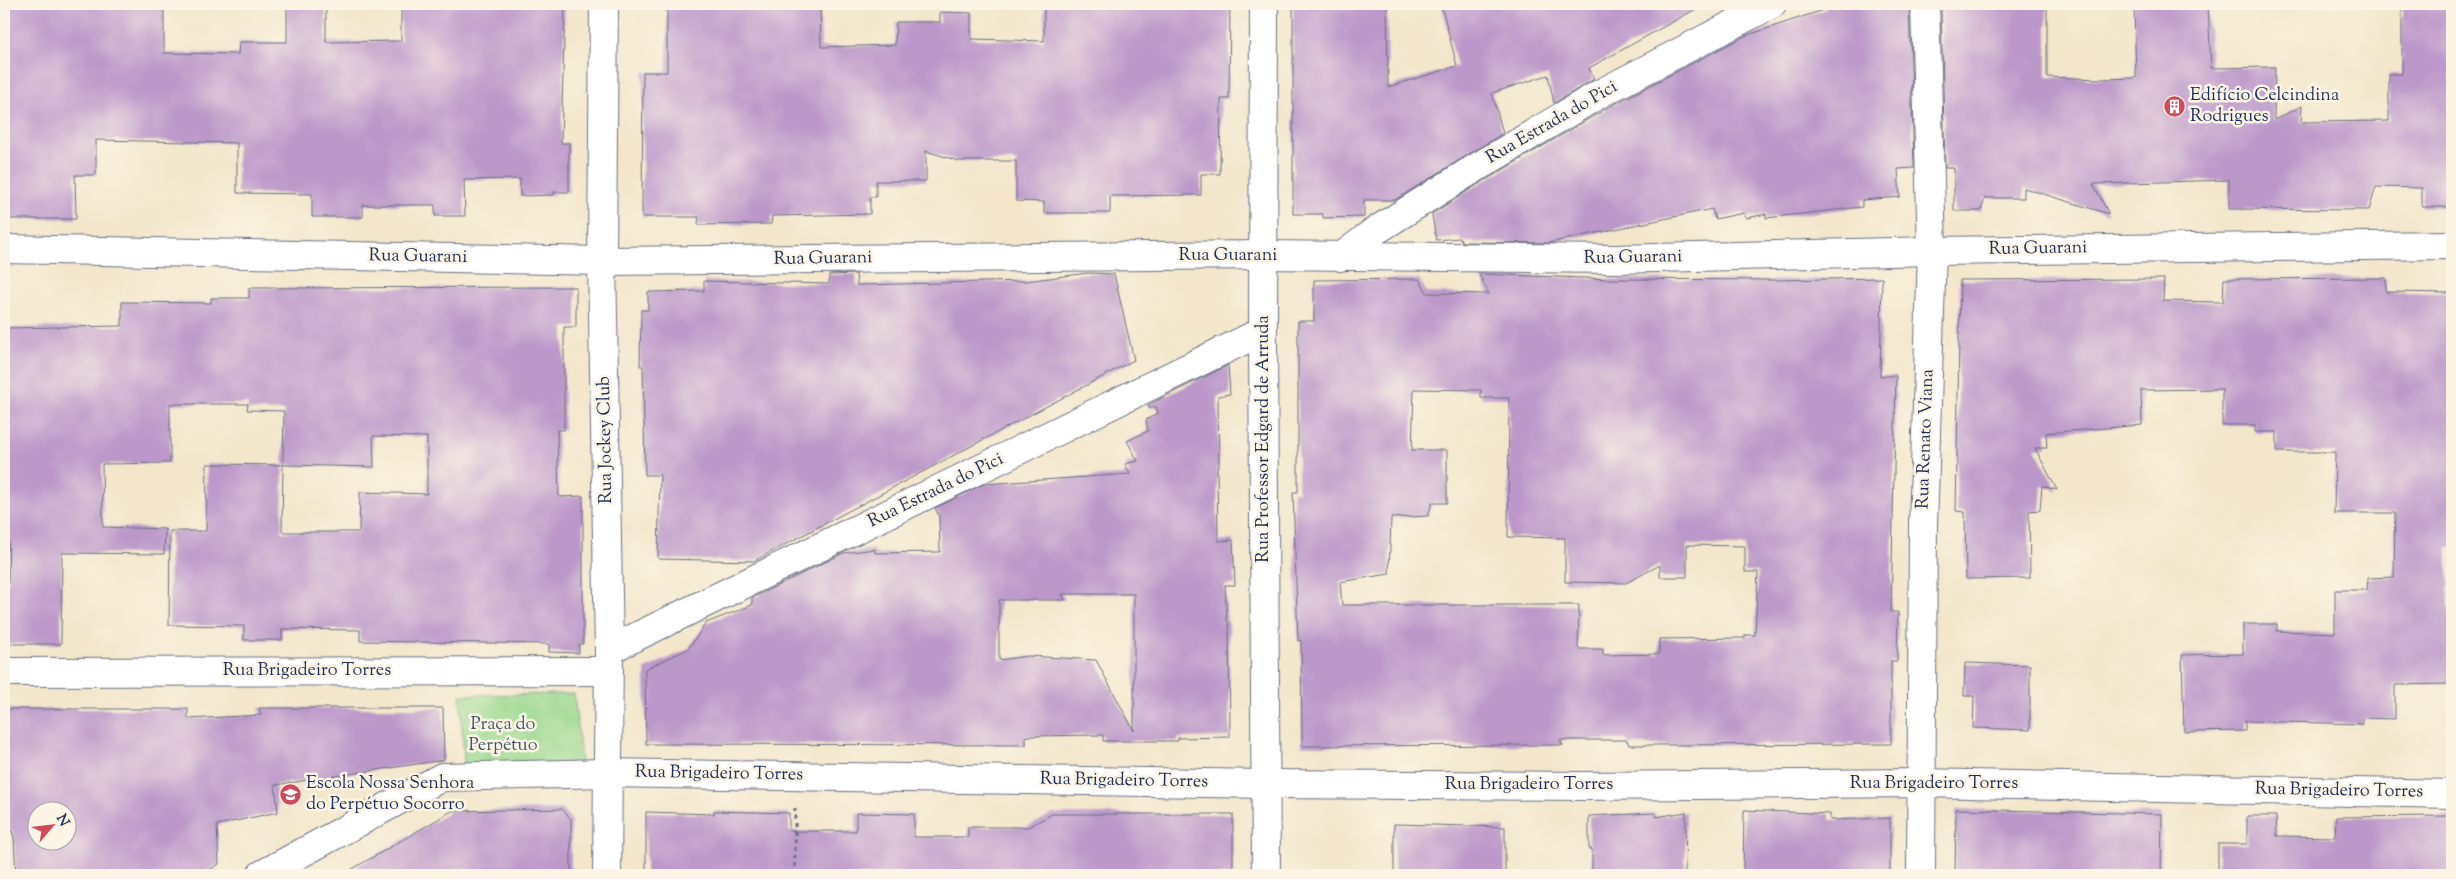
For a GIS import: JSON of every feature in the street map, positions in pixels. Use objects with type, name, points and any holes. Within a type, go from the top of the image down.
[{"type":"street","name":"Rua Jockey Club","points":[[604,4],[602,261],[610,661],[606,773],[607,875]]},
{"type":"street","name":"Rua Professor Edgard de Arruda","points":[[1264,4],[1263,331],[1266,875]]},
{"type":"street","name":"Rua Estrada do Pici","points":[[1341,257],[1372,233],[1456,180],[1601,93],[1772,4]]},
{"type":"street","name":"Rua Renato Viana","points":[[1920,875],[1923,526],[1932,250],[1925,4]]},
{"type":"street","name":"Rua Guarani","points":[[4,249],[602,261],[1263,255],[1616,260],[1932,250],[2452,245]]},
{"type":"street","name":"Rua Estrada do Pici","points":[[610,661],[1263,331]]},
{"type":"street","name":"Rua Brigadeiro Torres","points":[[4,672],[610,661]]},
{"type":"street","name":"Rua Brigadeiro Torres","points":[[606,773],[1265,784],[1592,786],[1921,783],[2452,794]]},
{"type":"street","points":[[261,875],[442,777],[606,773]]},
{"type":"path","points":[[795,775],[795,875]]},
{"type":"green space","name":"Praça do Perpétuo","points":[[574,694],[582,770],[465,778],[460,695]]},
{"type":"building","points":[[4,4],[164,4],[164,53],[238,54],[239,42],[287,42],[287,6],[326,6],[326,42],[401,41],[401,4],[565,4],[561,143],[569,143],[569,192],[554,192],[554,195],[520,196],[520,179],[464,180],[465,216],[435,216],[435,205],[363,205],[363,217],[312,217],[312,194],[237,193],[237,143],[96,140],[96,175],[75,175],[76,219],[4,219]]},
{"type":"building","points":[[667,4],[820,4],[821,47],[895,45],[896,22],[940,22],[940,12],[971,13],[971,39],[1044,41],[1044,4],[1230,4],[1229,99],[1221,99],[1220,174],[1201,174],[1201,195],[1110,196],[1110,213],[1044,213],[1044,202],[1016,201],[1016,161],[959,161],[926,151],[926,181],[876,181],[876,197],[870,197],[870,214],[772,216],[771,224],[698,225],[699,217],[642,217],[643,72],[667,72]]},
{"type":"building","points":[[1293,4],[1387,4],[1388,87],[1457,66],[1441,4],[1705,4],[1589,68],[1594,79],[1554,103],[1548,75],[1492,93],[1503,133],[1395,200],[1364,200],[1364,217],[1323,218],[1323,214],[1293,214]]},
{"type":"building","points":[[1825,4],[1909,4],[1914,168],[1898,169],[1900,197],[1862,200],[1862,207],[1766,218],[1766,214],[1746,218],[1744,213],[1715,219],[1712,209],[1548,243],[1462,242],[1460,238],[1436,240],[1432,214],[1472,188],[1609,107],[1745,36],[1826,9]]},
{"type":"building","points":[[1941,4],[2047,4],[2047,77],[2101,79],[2136,78],[2134,4],[2208,4],[2211,68],[2275,67],[2274,120],[2302,106],[2301,122],[2389,121],[2389,74],[2402,74],[2402,4],[2452,4],[2450,207],[2422,207],[2422,188],[2376,187],[2369,210],[2229,209],[2229,180],[2093,184],[2109,214],[2024,188],[2024,198],[1985,198],[1981,211],[1954,211],[1954,168],[1945,168]]},
{"type":"building","points":[[1088,273],[1114,274],[1134,360],[754,561],[658,559],[660,475],[645,475],[643,366],[640,366],[641,310],[648,310],[648,292],[704,291],[704,281],[829,284],[829,275],[856,274],[857,285],[1026,281]]},
{"type":"building","points":[[1479,274],[1609,279],[1774,280],[1882,278],[1880,376],[1896,376],[1891,612],[1898,612],[1897,661],[1891,661],[1891,744],[1629,745],[1627,740],[1560,740],[1563,745],[1302,746],[1301,640],[1298,641],[1293,492],[1298,492],[1298,321],[1314,321],[1314,280],[1419,279],[1427,293],[1489,294]],"holes":[[[1414,389],[1481,390],[1481,398],[1509,398],[1508,537],[1565,538],[1565,582],[1626,583],[1660,565],[1660,577],[1687,577],[1687,545],[1745,546],[1745,572],[1758,572],[1755,635],[1745,635],[1745,638],[1659,639],[1659,654],[1603,655],[1603,649],[1578,649],[1579,605],[1342,605],[1340,582],[1389,574],[1391,518],[1428,516],[1432,503],[1447,503],[1447,450],[1412,450]]]},
{"type":"building","points":[[2386,278],[2386,292],[2452,293],[2452,547],[2448,547],[2448,608],[2452,608],[2452,684],[2395,685],[2395,719],[2362,718],[2362,724],[2245,721],[2245,731],[2184,732],[2182,655],[2243,654],[2243,624],[2277,624],[2277,631],[2335,633],[2335,590],[2367,590],[2368,578],[2394,577],[2395,513],[2334,513],[2335,452],[2277,452],[2277,432],[2255,432],[2255,425],[2222,425],[2222,389],[2141,390],[2142,425],[2046,433],[2047,448],[2035,448],[2057,490],[2042,486],[2040,510],[2029,511],[2030,578],[1966,579],[1965,512],[1956,511],[1960,280],[2164,279],[2163,301],[2223,302],[2224,279]]},
{"type":"building","points":[[576,287],[576,327],[564,327],[564,430],[557,430],[559,497],[583,496],[583,644],[579,644],[579,653],[549,652],[549,644],[360,641],[360,630],[282,629],[282,640],[244,640],[244,626],[169,625],[170,531],[206,531],[207,464],[283,465],[284,411],[247,410],[248,404],[170,404],[170,463],[102,464],[103,527],[165,529],[164,554],[62,553],[61,644],[4,644],[4,583],[8,583],[9,526],[6,526],[6,493],[4,493],[4,328],[122,326],[122,302],[211,303],[211,298],[249,298],[249,288]],"holes":[[[373,436],[427,437],[427,494],[360,492],[359,532],[282,532],[283,465],[374,467]]]},
{"type":"building","points":[[1228,365],[1230,394],[1218,396],[1219,466],[1217,467],[1218,541],[1233,540],[1235,585],[1225,585],[1227,620],[1229,624],[1230,737],[1178,738],[1178,741],[1103,741],[1103,735],[1026,736],[1026,745],[646,744],[645,669],[688,649],[706,623],[752,605],[752,598],[844,553],[875,549],[875,553],[940,552],[939,516],[935,508],[984,484],[1130,474],[1125,464],[1138,461],[1127,441],[1148,431],[1146,420],[1158,413],[1156,407],[1149,408],[1148,405]],"holes":[[[1062,594],[1134,594],[1134,731],[1096,660],[1028,656],[999,660],[999,600],[1065,600]]]},
{"type":"building","points":[[1965,663],[2030,665],[2030,730],[1973,728],[1974,696],[1964,696]]},
{"type":"building","points":[[259,708],[443,708],[444,760],[275,785],[278,812],[217,825],[219,864],[201,875],[16,875],[14,838],[12,831],[9,831],[6,709],[188,709],[188,719],[261,715]]},
{"type":"building","points":[[562,809],[571,819],[571,875],[342,875],[452,811]]},
{"type":"building","points":[[1956,809],[2162,814],[2161,875],[1955,875]]},
{"type":"building","points":[[1744,810],[1830,814],[1830,820],[1890,818],[1890,875],[1743,875]]},
{"type":"building","points":[[714,811],[789,813],[789,831],[856,831],[856,813],[914,814],[914,837],[968,837],[968,827],[1028,827],[1052,814],[1233,814],[1233,875],[646,875],[646,812],[714,814]]},
{"type":"building","points":[[1686,812],[1685,875],[1592,875],[1592,849],[1589,849],[1589,816],[1656,813],[1656,817]]},
{"type":"building","points":[[2247,816],[2276,816],[2277,836],[2335,837],[2336,817],[2449,816],[2452,875],[2218,875],[2218,844],[2247,844]]},
{"type":"building","points":[[1394,824],[1505,827],[1505,875],[1394,875]]},
{"type":"place","name":"Edifício Celcindina Rodrigues","points":[[2174,106]]},
{"type":"place","name":"Escola Nossa Senhora do Perpétuo Socorro","points":[[290,794]]}]
